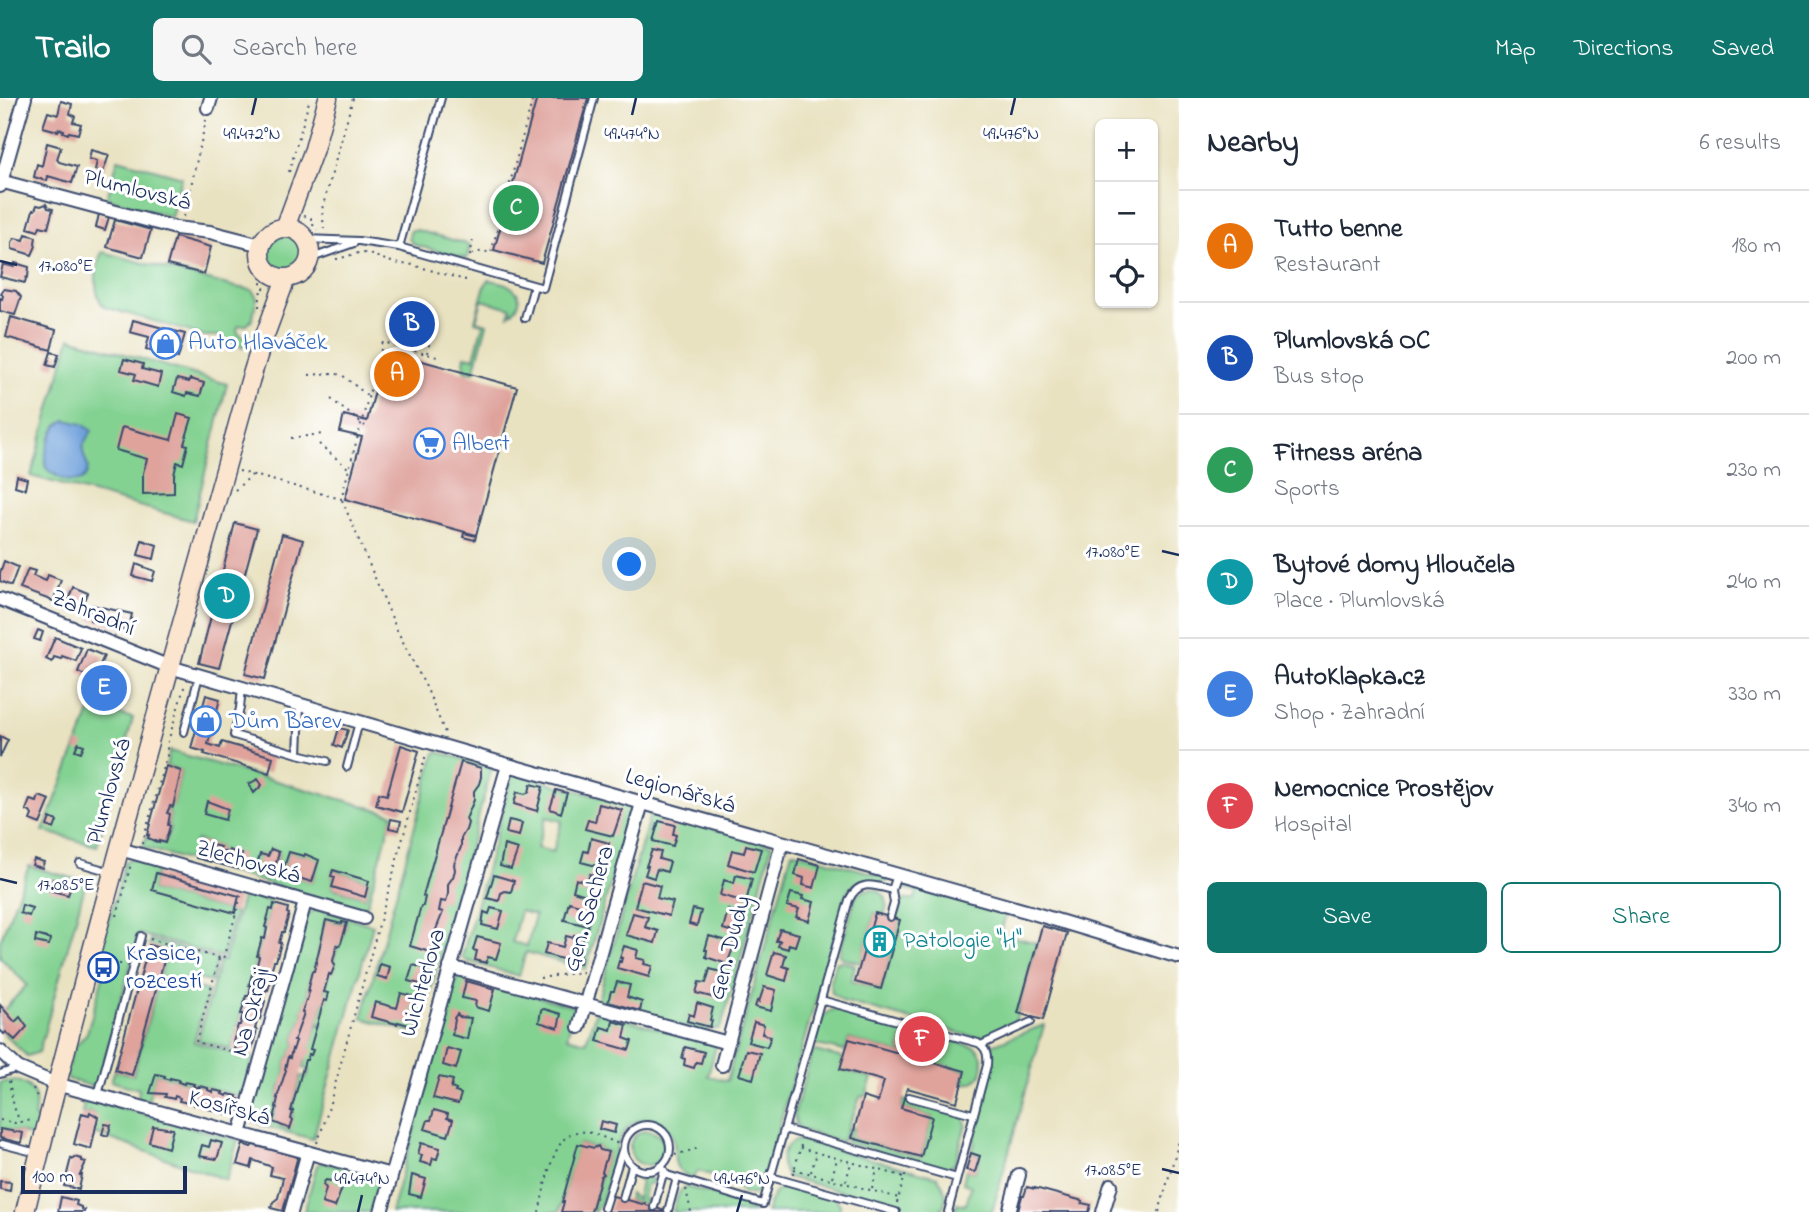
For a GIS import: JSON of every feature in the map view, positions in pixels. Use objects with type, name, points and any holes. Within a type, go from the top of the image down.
[{"type":"main road","points":[[293,228],[328,98]]},
{"type":"main road","points":[[293,228],[318,260],[294,277],[274,280],[261,261],[255,244],[277,229],[293,228]]},
{"type":"main road","name":"Plumlovská","points":[[25,1212],[47,1118],[113,873],[129,851],[178,669],[261,346],[274,280]]},
{"type":"street","points":[[1,183],[25,98]]},
{"type":"street","name":"Plumlovská","points":[[1,183],[181,229],[209,232],[255,244]]},
{"type":"street","name":"Zahradní","points":[[0,599],[178,669]]},
{"type":"street","name":"Legionářská","points":[[178,669],[897,875],[1025,915],[1179,957]]},
{"type":"street","name":"Wichterlova","points":[[381,1212],[508,765]]},
{"type":"street","name":"Gen. Sachera","points":[[579,1027],[642,803]]},
{"type":"street","name":"Gen. Dudy","points":[[722,1065],[782,843]]},
{"type":"street","name":"Zlechovská","points":[[129,851],[364,918]]},
{"type":"street","name":"Na Okraji","points":[[240,1134],[305,902]]},
{"type":"street","points":[[450,967],[728,1043]]},
{"type":"street","points":[[0,1051],[16,1074]]},
{"type":"street","name":"Kosířská","points":[[16,1074],[391,1175]]},
{"type":"street","points":[[291,1212],[311,1153]]},
{"type":"street","points":[[1009,1212],[1019,1175]]},
{"type":"street","points":[[1103,1212],[1111,1185]]},
{"type":"lane","points":[[399,247],[441,98]]},
{"type":"lane","points":[[293,228],[359,242],[399,247],[543,288],[594,98]]},
{"type":"lane","points":[[318,260],[359,242]]},
{"type":"lane","points":[[525,318],[534,286]]},
{"type":"lane","points":[[184,732],[199,676]]},
{"type":"lane","points":[[242,688],[234,735],[327,761]]},
{"type":"lane","points":[[298,754],[299,705]]},
{"type":"lane","points":[[347,767],[359,722]]},
{"type":"lane","points":[[80,863],[113,873]]},
{"type":"lane","points":[[890,917],[894,903],[892,890],[897,875]]},
{"type":"lane","points":[[761,1212],[852,893],[864,885],[892,890]]},
{"type":"lane","points":[[98,1095],[141,936]]},
{"type":"lane","points":[[821,1000],[981,1045],[985,1050],[987,1059],[948,1212]]},
{"type":"lane","points":[[981,1045],[1031,1022]]},
{"type":"lane","points":[[0,1074],[16,1074]]},
{"type":"lane","points":[[909,1097],[972,1114]]},
{"type":"lane","points":[[604,1208],[625,1138],[632,1129],[643,1124],[661,1129],[670,1146],[662,1168],[654,1207]]},
{"type":"lane","points":[[784,1129],[957,1178]]},
{"type":"lane","points":[[2,1144],[39,1153]]},
{"type":"lane","points":[[623,1146],[625,1157],[632,1166],[647,1171],[662,1168]]},
{"type":"lane","points":[[623,1198],[632,1166]]},
{"type":"lane","points":[[662,1168],[667,1175],[763,1204]]},
{"type":"lane","points":[[771,1177],[895,1212]]},
{"type":"lane","points":[[668,1211],[681,1179]]},
{"type":"path","points":[[287,179],[310,98]]},
{"type":"path","points":[[470,254],[483,251],[491,254],[533,98]]},
{"type":"path","points":[[181,229],[210,103]]},
{"type":"path","points":[[274,280],[261,287],[260,275],[247,250],[255,244],[251,235],[262,230],[293,228],[311,218],[314,229],[324,233]]},
{"type":"path","points":[[318,260],[361,253],[401,265]]},
{"type":"path","points":[[427,354],[433,330]]},
{"type":"path","points":[[437,357],[383,342],[341,499],[452,748]]},
{"type":"path","points":[[412,358],[414,350]]},
{"type":"path","points":[[309,375],[342,375],[369,397]]},
{"type":"path","points":[[331,399],[365,426]]},
{"type":"path","points":[[291,438],[322,434]]},
{"type":"path","points":[[319,444],[349,469]]},
{"type":"path","points":[[236,477],[239,470],[341,499]]},
{"type":"path","points":[[234,485],[232,493],[253,475]]},
{"type":"path","points":[[115,925],[132,860],[129,851],[141,848],[167,756],[167,745],[186,678],[178,669]]},
{"type":"path","points":[[311,1153],[325,1121],[430,742]]},
{"type":"path","points":[[141,936],[223,959],[244,884]]},
{"type":"path","points":[[219,958],[196,1042],[261,1059]]},
{"type":"path","points":[[103,968],[104,964],[122,964]]},
{"type":"path","points":[[540,978],[589,972]]},
{"type":"path","points":[[16,1074],[8,1080],[20,1122]]},
{"type":"path","points":[[32,1086],[38,1102]]},
{"type":"path","points":[[0,1120],[20,1122],[34,1120],[36,1116],[47,1118]]},
{"type":"path","points":[[539,1212],[557,1147],[567,1135],[586,1132],[623,1146]]},
{"type":"path","points":[[790,1182],[804,1134]]},
{"type":"path","points":[[1159,1212],[1179,1142]]},
{"type":"path","points":[[668,1157],[699,1148]]},
{"type":"path","points":[[800,1148],[905,1177]]},
{"type":"path","points":[[811,1174],[817,1152]]},
{"type":"path","points":[[831,1179],[837,1158]]},
{"type":"path","points":[[846,1184],[852,1162]]},
{"type":"path","points":[[895,1212],[908,1164]]},
{"type":"path","points":[[794,1169],[899,1199]]},
{"type":"path","points":[[871,1191],[877,1169]]},
{"type":"path","points":[[681,1179],[691,1212]]},
{"type":"green space","points":[[118,159],[182,177],[171,217],[107,198]]},
{"type":"green space","points":[[412,230],[470,245],[467,259],[415,245],[409,239]]},
{"type":"green space","points":[[285,236],[297,242],[303,254],[297,266],[285,272],[273,266],[267,254],[273,242]]},
{"type":"green space","points":[[102,252],[252,290],[257,298],[252,320],[237,328],[238,333],[246,338],[243,347],[220,336],[205,336],[104,307],[100,301],[96,280]]},
{"type":"green space","points":[[489,280],[511,287],[519,296],[519,302],[509,315],[511,308],[482,300],[476,321],[487,324],[474,372],[464,370],[465,356],[474,358],[483,324],[475,321],[485,285]]},
{"type":"green space","points":[[70,338],[227,384],[193,521],[31,476]]},
{"type":"green space","points":[[92,707],[133,718],[97,846],[43,831]]},
{"type":"green space","points":[[170,751],[393,814],[365,912],[213,867],[215,863],[238,869],[229,850],[228,853],[219,850],[219,847],[196,840],[190,861],[143,847],[147,835],[154,842],[165,843],[170,827],[170,814],[167,813],[170,806],[173,806],[181,771],[166,766]],"holes":[[[271,849],[279,852],[274,871],[257,866],[260,854],[268,856]],[[289,852],[304,856],[305,854],[319,861],[312,882],[286,874],[287,868],[284,867]],[[333,870],[369,881],[365,897],[332,888],[335,877],[332,876]]]},
{"type":"green space","points":[[435,753],[492,767],[419,1034],[362,1018]]},
{"type":"green space","points":[[513,773],[632,806],[586,969],[526,952],[519,976],[467,961],[462,957]],"holes":[[[546,817],[562,821],[553,852],[537,848]],[[520,911],[535,915],[527,946],[512,942]]]},
{"type":"green space","points":[[651,811],[772,845],[722,1024],[718,1029],[708,1029],[706,1033],[597,1003]]},
{"type":"green space","points":[[792,851],[890,878],[886,883],[856,883],[848,891],[761,1192],[746,1194],[739,1188],[739,1183],[698,1171],[693,1178],[684,1174],[675,1163],[673,1137],[669,1130],[652,1119],[645,1119],[632,1123],[621,1136],[601,1205],[595,1212],[591,1212],[608,1152],[600,1150],[598,1146],[594,1148],[579,1144],[559,1212],[391,1212],[458,975],[575,1007],[567,1037],[586,1042],[596,1011],[714,1044],[716,1046],[708,1076],[727,1081]]},
{"type":"green space","points":[[130,859],[158,865],[152,890],[235,913],[222,957],[139,934],[97,1088],[68,1079],[66,1074],[73,1049],[87,1033],[105,969],[102,945],[125,862]]},
{"type":"green space","points":[[29,866],[86,882],[39,1052],[27,1056],[0,1030],[0,1014],[27,985],[0,957],[0,941]]},
{"type":"green space","points":[[899,880],[1022,915],[1018,917],[1006,914],[999,940],[1007,942],[1014,937],[1037,943],[1014,1026],[974,1037],[843,1001],[832,993],[830,981],[835,963],[841,961],[855,965],[851,981],[881,989],[900,920],[897,919],[901,905],[904,900],[915,899],[917,892],[899,887]]},
{"type":"green space","points":[[871,889],[885,896],[887,905],[884,915],[875,913],[861,963],[839,955],[856,896]]},
{"type":"green space","points":[[243,894],[272,902],[231,1049],[198,1040],[220,960],[224,961]]},
{"type":"green space","points":[[317,909],[373,925],[313,1139],[260,1125],[263,1116],[250,1110],[304,916]],"holes":[[[326,920],[347,923],[324,992],[328,998],[327,1001],[324,1000],[317,1023],[322,1026],[317,1025],[303,1068],[309,1070],[307,1077],[301,1076],[291,1111],[290,1129],[273,1122],[280,1086],[304,1013],[302,1012]]]},
{"type":"green space","points":[[150,940],[217,959],[211,982],[198,979],[195,987],[208,991],[194,1042],[253,1058],[242,1097],[156,1074],[148,1101],[138,1098],[139,1089],[111,1081],[115,1070],[133,1075],[167,950],[149,945]]},
{"type":"green space","points":[[835,1009],[975,1047],[982,1058],[982,1071],[975,1081],[962,1083],[965,1071],[917,1058],[922,1039],[905,1034],[900,1049],[902,1054],[849,1039],[845,1051],[817,1045],[815,1042],[820,1022],[826,1014]]},
{"type":"green space","points":[[1044,1025],[992,1212],[955,1212],[957,1203],[966,1205],[971,1186],[963,1183],[966,1170],[975,1172],[980,1156],[971,1153],[975,1142],[973,1131],[992,1066],[989,1046]]},
{"type":"green space","points":[[815,1051],[843,1058],[841,1069],[872,1078],[866,1095],[860,1097],[842,1142],[802,1130],[796,1124],[794,1115],[812,1053]]},
{"type":"green space","points":[[17,1081],[29,1087],[34,1095],[34,1117],[38,1119],[33,1137],[0,1129],[0,1082]]},
{"type":"green space","points":[[85,1098],[238,1140],[226,1180],[94,1133],[94,1114],[82,1113]]},
{"type":"green space","points":[[903,1100],[964,1117],[966,1124],[952,1166],[942,1169],[846,1143],[849,1130],[855,1127],[852,1138],[921,1157],[932,1117],[901,1108]]},
{"type":"green space","points":[[647,1131],[659,1136],[664,1148],[659,1160],[647,1165],[635,1160],[630,1148],[635,1136]]},
{"type":"green space","points":[[800,1140],[938,1177],[945,1191],[945,1203],[939,1212],[918,1212],[788,1177],[782,1166],[783,1154],[789,1145]]},
{"type":"green space","points":[[324,1162],[379,1178],[370,1212],[304,1212],[317,1165]]},
{"type":"green space","points":[[637,1175],[654,1180],[655,1183],[646,1184],[643,1200],[650,1201],[649,1206],[628,1200],[630,1194],[637,1199],[641,1182],[634,1177]]},
{"type":"green space","points":[[787,1185],[835,1198],[840,1204],[840,1212],[766,1212],[774,1193]]},
{"type":"green space","points":[[687,1187],[744,1203],[753,1212],[673,1212],[679,1193]]},
{"type":"water","points":[[66,420],[82,424],[92,431],[83,446],[87,473],[79,481],[59,477],[45,466],[53,433],[56,427]]},
{"type":"building","points":[[537,98],[588,98],[542,263],[494,250]]},
{"type":"building","points":[[61,101],[72,104],[70,114],[75,116],[73,122],[81,124],[78,134],[43,127],[48,112],[58,115]]},
{"type":"building","points":[[47,143],[61,147],[57,159],[59,162],[77,167],[72,183],[48,176],[47,181],[34,177],[37,164],[42,166]]},
{"type":"building","points":[[91,150],[109,155],[103,172],[95,170],[97,161],[89,159]]},
{"type":"building","points":[[46,204],[53,209],[48,228],[40,226],[38,231],[28,228],[33,210],[37,205]]},
{"type":"building","points":[[99,214],[109,217],[105,230],[96,227]]},
{"type":"building","points":[[115,220],[151,230],[143,257],[107,247]]},
{"type":"building","points":[[26,234],[36,237],[32,255],[12,249],[15,238],[24,240]]},
{"type":"building","points":[[175,237],[211,247],[204,274],[167,265]]},
{"type":"building","points":[[15,263],[29,267],[25,283],[0,277],[3,264],[14,267]]},
{"type":"building","points":[[4,289],[16,291],[21,297],[15,315],[0,311],[0,298],[2,299],[1,293]]},
{"type":"building","points":[[11,317],[56,330],[51,350],[6,337]]},
{"type":"building","name":"Auto Hlaváček","points":[[133,320],[185,334],[178,358],[146,349],[149,337],[130,332]]},
{"type":"building","points":[[386,351],[517,387],[476,535],[345,499],[362,437],[340,432],[344,415],[367,421]]},
{"type":"building","points":[[51,352],[59,354],[55,367],[47,365]]},
{"type":"building","points":[[124,359],[143,364],[142,369],[161,374],[158,387],[134,380],[136,374],[121,370]]},
{"type":"building","points":[[177,379],[204,383],[200,396],[173,392]]},
{"type":"building","points":[[178,414],[192,418],[184,444],[188,445],[183,464],[177,462],[174,493],[143,494],[143,473],[147,459],[116,450],[122,427],[171,440]]},
{"type":"building","points":[[17,476],[27,479],[25,489],[15,486]]},
{"type":"building","points":[[235,523],[257,529],[219,668],[199,663]]},
{"type":"building","points":[[464,533],[476,536],[475,540],[463,537]]},
{"type":"building","points":[[282,534],[303,540],[265,679],[245,674]]},
{"type":"building","points":[[142,540],[157,545],[154,559],[138,555]]},
{"type":"building","points":[[4,561],[18,567],[11,586],[0,581]]},
{"type":"building","points":[[136,564],[155,571],[152,581],[133,576]]},
{"type":"building","points":[[28,569],[35,571],[33,576],[46,581],[48,575],[61,580],[53,601],[20,589]]},
{"type":"building","points":[[73,587],[88,593],[80,612],[66,606]]},
{"type":"building","points":[[92,605],[132,614],[130,623],[127,623],[125,630],[90,620]]},
{"type":"building","points":[[38,630],[43,632],[40,641],[34,639]]},
{"type":"building","points":[[55,637],[81,648],[76,661],[62,656],[61,659],[54,657],[52,662],[46,659]]},
{"type":"building","points":[[87,649],[104,656],[94,679],[78,672]]},
{"type":"building","points":[[206,695],[220,699],[208,744],[220,748],[222,742],[273,757],[269,773],[191,748]]},
{"type":"building","points":[[339,728],[348,730],[342,748],[334,745]]},
{"type":"building","points":[[0,736],[8,740],[0,757]]},
{"type":"building","points":[[78,743],[84,745],[81,752],[75,750]]},
{"type":"building","points":[[401,745],[419,751],[402,812],[376,805],[379,793],[387,795]]},
{"type":"building","points":[[461,762],[481,768],[481,777],[466,819],[468,823],[461,838],[453,877],[448,884],[446,902],[441,901],[439,911],[443,912],[435,932],[435,944],[430,952],[410,946]]},
{"type":"building","points":[[166,766],[181,771],[173,807],[170,806],[167,813],[170,814],[170,826],[165,843],[159,843],[147,835]]},
{"type":"building","points":[[258,779],[262,785],[254,793],[249,784]]},
{"type":"building","points":[[531,784],[543,787],[537,811],[514,804],[517,792],[529,792]]},
{"type":"building","points":[[556,790],[567,793],[561,813],[550,809]]},
{"type":"building","points":[[39,796],[50,800],[40,824],[30,820],[32,815],[26,810],[30,800],[37,802]]},
{"type":"building","points":[[207,801],[228,809],[225,820],[204,814]]},
{"type":"building","points":[[599,804],[622,810],[613,836],[585,829],[588,820],[595,822]]},
{"type":"building","points":[[50,818],[57,821],[54,829],[47,826]]},
{"type":"building","points":[[391,819],[401,821],[399,830],[389,828]]},
{"type":"building","points":[[509,820],[522,823],[519,836],[506,833]]},
{"type":"building","points":[[659,821],[675,825],[673,846],[653,841]]},
{"type":"building","points":[[591,838],[609,843],[604,868],[581,862],[584,851],[588,852]]},
{"type":"building","points":[[201,842],[220,847],[219,850],[228,853],[229,850],[242,854],[238,869],[196,858]]},
{"type":"building","points":[[504,845],[518,849],[511,869],[500,866]]},
{"type":"building","points":[[746,845],[761,849],[754,872],[728,864],[732,850],[744,853]]},
{"type":"building","points":[[271,849],[279,852],[274,871],[257,866],[260,854],[268,856]]},
{"type":"building","points":[[652,850],[661,852],[659,859],[670,862],[667,872],[657,869],[654,878],[645,875]]},
{"type":"building","points":[[289,852],[304,856],[305,854],[319,860],[312,882],[285,874],[287,868],[284,867]]},
{"type":"building","points":[[34,859],[44,862],[42,868],[32,865]]},
{"type":"building","points":[[799,859],[820,865],[814,888],[803,885],[804,878],[795,875]]},
{"type":"building","points":[[333,870],[369,881],[365,897],[332,887],[335,877],[331,876]]},
{"type":"building","points":[[156,873],[239,896],[235,913],[152,890]]},
{"type":"building","points":[[590,874],[602,877],[596,898],[573,891],[576,879],[587,882]]},
{"type":"building","points":[[494,875],[514,881],[511,892],[501,893],[499,901],[487,898]]},
{"type":"building","points":[[736,875],[752,879],[746,902],[720,895],[724,880],[734,883]]},
{"type":"building","points":[[53,879],[72,884],[68,895],[49,890]]},
{"type":"building","points":[[642,881],[660,886],[657,898],[673,902],[669,916],[635,907]]},
{"type":"building","points":[[791,893],[814,902],[809,921],[796,917],[799,909],[787,906]]},
{"type":"building","points":[[569,902],[592,912],[588,926],[564,920]]},
{"type":"building","points":[[274,904],[288,908],[289,914],[271,971],[273,972],[268,990],[266,989],[252,1048],[249,1047],[248,1053],[234,1049],[236,1043],[233,1042],[240,1025],[246,996],[249,996],[249,985],[254,967],[256,968],[262,938],[265,939],[270,909],[273,910]]},
{"type":"building","points":[[22,905],[32,908],[29,916],[20,913]]},
{"type":"building","points":[[491,908],[503,911],[498,929],[482,925],[484,912],[489,914]]},
{"type":"building","points":[[693,909],[701,911],[697,926],[689,924]]},
{"type":"building","points":[[728,910],[742,914],[737,933],[723,929]]},
{"type":"building","points":[[633,913],[648,917],[645,927],[658,931],[655,943],[626,935]]},
{"type":"building","name":"Patologie \"H\"","points":[[875,913],[900,920],[881,989],[855,982]]},
{"type":"building","points":[[326,920],[347,923],[341,943],[337,945],[333,961],[335,965],[331,975],[329,974],[324,992],[328,993],[328,997],[327,1001],[324,1000],[310,1049],[313,1050],[305,1060],[291,1111],[293,1120],[290,1129],[273,1122],[277,1098],[304,1013],[302,1012]]},
{"type":"building","points":[[1042,926],[1067,933],[1043,1020],[1018,1013]]},
{"type":"building","points":[[780,929],[799,934],[795,946],[789,944],[788,949],[778,946],[780,941],[776,941]]},
{"type":"building","points":[[36,935],[50,939],[49,945],[35,942]]},
{"type":"building","points":[[574,935],[584,938],[580,964],[544,954],[547,943],[563,947],[566,936],[574,938]]},
{"type":"building","points":[[709,936],[735,943],[727,964],[706,957]]},
{"type":"building","points":[[477,937],[501,943],[496,959],[488,957],[486,963],[475,960],[477,951],[473,950]]},
{"type":"building","points":[[149,945],[167,950],[132,1075],[115,1070]]},
{"type":"building","points":[[624,946],[638,950],[636,958],[645,960],[644,964],[652,966],[649,977],[617,968]]},
{"type":"building","points":[[774,952],[786,955],[783,966],[789,968],[786,981],[767,975]]},
{"type":"building","points":[[380,964],[390,967],[387,979],[377,976]]},
{"type":"building","points":[[413,965],[428,969],[424,985],[408,981]]},
{"type":"building","points":[[710,969],[725,973],[719,999],[696,993],[699,982],[706,983]]},
{"type":"building","points":[[466,981],[495,989],[489,1011],[475,1007],[476,1001],[462,998]]},
{"type":"building","points":[[617,982],[630,985],[627,997],[642,1002],[640,1011],[608,1002]]},
{"type":"building","points":[[764,987],[776,990],[771,1011],[755,1007]]},
{"type":"building","points":[[401,993],[415,997],[411,1012],[415,1013],[412,1026],[371,1017],[375,1002],[397,1008]]},
{"type":"building","points":[[697,1003],[713,1008],[710,1027],[687,1021],[689,1014],[694,1016]]},
{"type":"building","points":[[0,1005],[15,1022],[20,1017],[27,1027],[15,1040],[0,1030]]},
{"type":"building","points":[[541,1010],[561,1014],[558,1028],[539,1022]]},
{"type":"building","points":[[457,1014],[471,1018],[467,1039],[452,1035]]},
{"type":"building","points":[[613,1021],[627,1025],[624,1038],[632,1041],[629,1050],[597,1041],[601,1027],[611,1030]]},
{"type":"building","points":[[754,1022],[764,1025],[762,1034],[771,1036],[767,1047],[748,1042]]},
{"type":"building","points":[[904,1034],[922,1039],[917,1058],[965,1071],[957,1102],[907,1088],[901,1108],[932,1117],[921,1157],[852,1138],[863,1097],[878,1102],[884,1081],[840,1069],[849,1039],[902,1054],[903,1051],[900,1050]]},
{"type":"building","points":[[685,1047],[704,1052],[701,1063],[696,1062],[694,1068],[684,1065],[685,1059],[682,1058]]},
{"type":"building","points":[[447,1048],[461,1052],[456,1069],[443,1065]]},
{"type":"building","points":[[746,1050],[760,1053],[753,1079],[739,1075]]},
{"type":"building","points":[[156,1074],[184,1084],[185,1082],[199,1088],[208,1088],[213,1092],[223,1092],[222,1094],[227,1096],[237,1096],[236,1098],[241,1100],[238,1114],[222,1113],[223,1110],[194,1105],[194,1102],[189,1100],[188,1103],[179,1101],[180,1098],[175,1096],[174,1099],[165,1097],[166,1094],[150,1093]]},
{"type":"building","points":[[439,1077],[453,1080],[451,1088],[461,1094],[458,1104],[433,1098]]},
{"type":"building","points":[[250,1110],[263,1116],[260,1125],[247,1121]]},
{"type":"building","points":[[434,1110],[448,1114],[447,1118],[453,1120],[448,1136],[425,1129]]},
{"type":"building","points":[[90,1112],[98,1117],[91,1149],[74,1144],[82,1113],[89,1115]]},
{"type":"building","points":[[601,1121],[616,1125],[614,1133],[599,1129]]},
{"type":"building","points":[[105,1124],[111,1125],[108,1136],[102,1134]]},
{"type":"building","points":[[153,1126],[173,1129],[168,1148],[149,1142]]},
{"type":"building","points":[[0,1129],[23,1133],[21,1143],[0,1138]]},
{"type":"building","points":[[211,1140],[222,1143],[217,1159],[199,1156],[202,1145],[209,1147]]},
{"type":"building","points":[[421,1143],[440,1148],[437,1159],[433,1158],[431,1165],[420,1162],[422,1155],[418,1154]]},
{"type":"building","points":[[243,1144],[296,1156],[283,1211],[271,1208],[278,1198],[283,1178],[270,1175],[272,1167],[253,1160],[251,1168],[237,1164]]},
{"type":"building","points":[[578,1144],[594,1148],[598,1146],[600,1150],[608,1152],[602,1172],[604,1174],[601,1176],[591,1212],[561,1212],[562,1202]]},
{"type":"building","points":[[971,1153],[980,1156],[975,1172],[966,1170]]},
{"type":"building","points":[[71,1158],[86,1162],[80,1175],[79,1189],[64,1186]]},
{"type":"building","points":[[412,1175],[426,1179],[421,1197],[409,1194]]},
{"type":"building","points":[[326,1180],[343,1185],[335,1207],[322,1203]]},
{"type":"building","points":[[0,1181],[11,1182],[10,1191],[0,1189]]},
{"type":"building","points":[[1027,1187],[1083,1201],[1082,1203],[1091,1205],[1089,1212],[1020,1212],[1018,1211],[1022,1196]]},
{"type":"building","points":[[613,1196],[645,1203],[668,1212],[608,1212]]},
{"type":"building","points":[[61,1197],[77,1201],[76,1205],[85,1210],[84,1212],[58,1212]]},
{"type":"place","name":"Fitness aréna","points":[[516,208]]},
{"type":"place","name":"Plumlovská OC","points":[[412,324]]},
{"type":"place","name":"Auto Hlaváček","points":[[165,343]]},
{"type":"place","name":"Tutto benne","points":[[397,374]]},
{"type":"place","name":"Albert","points":[[429,444]]},
{"type":"place","name":"Bytové domy Hloučela","points":[[227,596]]},
{"type":"place","name":"AutoKlapka.cz","points":[[104,688]]},
{"type":"place","name":"Dům Barev","points":[[206,722]]},
{"type":"place","name":"Patologie \"H\"","points":[[880,941]]},
{"type":"place","name":"Krasice, rozcestí","points":[[103,968]]},
{"type":"place","name":"Nemocnice Prostějov","points":[[922,1039]]}]
